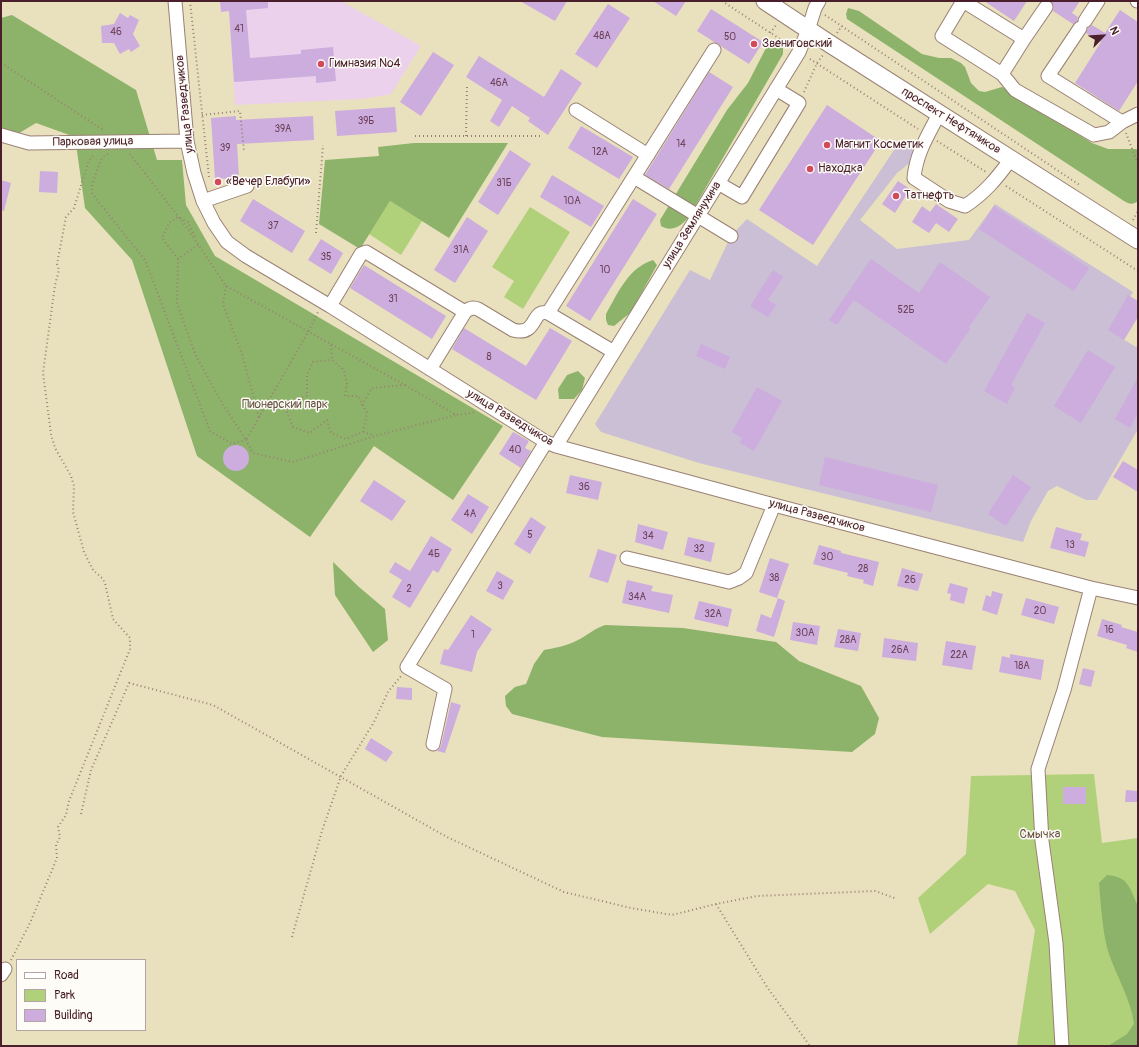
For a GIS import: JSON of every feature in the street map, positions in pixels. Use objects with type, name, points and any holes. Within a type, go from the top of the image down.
[{"type":"main road","name":"проспект Нефтяников","points":[[765,1],[939,114],[1138,240]]},
{"type":"street","name":"улица Разведчиков","points":[[175,1],[187,141],[194,173],[203,201],[214,223],[227,242],[246,256],[551,444],[774,505],[1091,588],[1138,598]]},
{"type":"street","points":[[1024,39],[964,1],[942,36],[1002,74],[1015,90],[1094,135],[1109,132],[1122,122],[1138,114]]},
{"type":"street","points":[[1098,1],[1048,76],[1122,122]]},
{"type":"street","name":"улица Землянухина","points":[[407,667],[551,444],[614,352],[799,52],[817,4]]},
{"type":"street","points":[[1002,74],[1046,7]]},
{"type":"street","points":[[548,313],[714,50]]},
{"type":"street","points":[[718,183],[742,197],[799,103],[776,89]]},
{"type":"street","points":[[576,110],[648,155]]},
{"type":"street","points":[[939,114],[920,150],[915,166],[914,178],[949,201],[965,206],[980,197],[1011,159]]},
{"type":"street","name":"Парковая улица","points":[[1,135],[29,143],[113,145],[187,141]]},
{"type":"street","points":[[634,177],[730,236]]},
{"type":"street","points":[[203,201],[247,186]]},
{"type":"street","points":[[326,304],[361,254],[366,252],[465,312]]},
{"type":"street","points":[[430,369],[465,312],[471,308],[478,309],[518,332],[530,328],[538,314],[542,312],[548,313],[614,352]]},
{"type":"street","points":[[627,558],[729,582],[746,573],[774,505]]},
{"type":"street","points":[[1062,1046],[1056,943],[1042,841],[1038,769],[1064,690],[1091,588]]},
{"type":"street","points":[[407,667],[446,689],[433,744]]},
{"type":"path","points":[[190,1],[209,179],[216,197]]},
{"type":"path","points":[[817,4],[842,26],[1086,189]]},
{"type":"path","points":[[799,103],[817,63],[842,26]]},
{"type":"path","points":[[1,63],[113,145],[178,217],[226,286],[330,345],[405,384],[456,415]]},
{"type":"path","points":[[466,136],[467,86]]},
{"type":"path","points":[[202,115],[240,111],[244,151]]},
{"type":"path","points":[[1122,122],[1138,164]]},
{"type":"path","points":[[415,136],[542,136]]},
{"type":"path","points":[[113,145],[102,158],[92,184],[92,193],[145,260],[210,431],[232,444],[246,440],[308,332],[326,304]]},
{"type":"path","points":[[3,972],[15,955],[57,858],[56,845],[60,837],[58,827],[66,815],[69,801],[130,649],[130,638],[113,619],[105,583],[93,570],[84,552],[73,512],[74,486],[55,448],[51,434],[44,373],[55,285],[59,270],[57,264],[66,217],[74,208],[89,160],[113,145]]},
{"type":"path","points":[[316,233],[323,145]]},
{"type":"path","points":[[1138,211],[1133,220],[1138,224]]},
{"type":"path","points":[[178,217],[188,222],[198,245]]},
{"type":"path","points":[[178,217],[169,223],[162,238],[178,259],[177,303],[195,354],[218,398],[253,453],[293,462],[375,436],[456,415],[495,410]]},
{"type":"path","points":[[178,259],[198,245]]},
{"type":"path","points":[[226,286],[223,304],[242,354],[260,417]]},
{"type":"path","points":[[330,345],[332,360],[344,370],[347,384],[344,396],[358,396],[367,413],[363,432]]},
{"type":"path","points":[[332,360],[313,362],[307,375],[307,396],[296,399],[286,410],[293,427],[310,433],[327,420],[331,433],[346,439],[363,432],[375,436]]},
{"type":"path","points":[[362,405],[372,388],[405,384]]},
{"type":"path","points":[[292,937],[322,831],[341,776],[374,722],[388,692],[407,667]]},
{"type":"path","points":[[81,814],[91,770],[129,683],[213,706],[341,776],[447,837],[564,892],[631,908],[672,915],[757,896],[875,891],[897,899]]},
{"type":"path","points":[[716,904],[767,987],[810,1046]]},
{"type":"shaded area","name":"Гимназия №4","points":[[220,1],[341,1],[421,46],[391,94],[362,99],[235,105],[229,11],[221,12]]},
{"type":"shaded area","points":[[900,141],[918,153],[911,162],[897,173],[860,220],[897,249],[969,240],[995,204],[1133,292],[1110,331],[1136,347],[1138,345],[1138,429],[1097,500],[1086,500],[1057,486],[1048,491],[1031,521],[1023,542],[699,463],[601,432],[595,424],[690,270],[710,280],[731,236],[747,219],[817,266]]},
{"type":"green space","points":[[848,8],[859,11],[922,54],[939,58],[951,58],[961,63],[965,67],[971,83],[979,91],[985,92],[1002,87],[1092,143],[1108,149],[1138,150],[1138,201],[1131,204],[1124,201],[847,19],[846,14]]},
{"type":"green space","name":"Пионерский парк","points":[[12,15],[136,90],[157,160],[182,160],[186,205],[215,256],[503,426],[453,500],[374,446],[310,537],[197,456],[132,260],[85,208],[75,137],[36,123],[16,135],[1,130],[1,18]]},
{"type":"green space","points":[[775,42],[781,43],[783,54],[690,215],[681,225],[677,227],[670,229],[661,226],[660,220],[727,110],[748,83],[766,48]]},
{"type":"green space","points":[[414,143],[508,143],[449,238],[390,201],[360,249],[319,224],[325,160],[379,156],[378,147]]},
{"type":"green space","points":[[390,201],[422,221],[401,255],[369,234]]},
{"type":"green space","points":[[530,207],[570,232],[523,309],[504,297],[514,281],[492,267]]},
{"type":"green space","points":[[653,260],[657,265],[631,312],[614,326],[608,325],[606,314],[625,282],[637,269]]},
{"type":"green space","points":[[578,371],[585,378],[582,390],[574,399],[559,399],[558,389],[567,375]]},
{"type":"green space","points":[[333,562],[385,609],[388,640],[373,652],[335,595]]},
{"type":"green space","points":[[605,625],[683,628],[776,642],[799,661],[861,686],[879,718],[875,734],[852,752],[602,737],[512,714],[506,706],[505,696],[515,687],[526,684],[534,664],[544,650],[572,643]]},
{"type":"green space","name":"Смычка","points":[[1094,774],[1102,843],[1138,838],[1138,1046],[1017,1046],[1035,930],[1015,891],[988,884],[930,934],[918,898],[966,854],[971,776]]},
{"type":"green space","points":[[1107,875],[1124,880],[1130,887],[1137,904],[1138,1046],[1108,1046],[1127,1034],[1134,1024],[1127,997],[1111,960],[1104,934],[1099,883]]},
{"type":"building","points":[[220,1],[268,1],[268,8],[246,10],[250,58],[301,54],[301,50],[333,47],[336,81],[316,83],[316,76],[234,82],[229,11],[221,12]]},
{"type":"building","points":[[520,1],[567,1],[555,21]]},
{"type":"building","points":[[653,1],[686,1],[676,16]]},
{"type":"building","points":[[984,1],[1027,1],[1014,21]]},
{"type":"building","points":[[1051,1],[1080,1],[1072,13],[1078,17],[1077,21],[1073,24],[1053,11],[1054,7]]},
{"type":"building","points":[[608,4],[630,18],[597,68],[575,54]]},
{"type":"building","points":[[711,9],[763,42],[749,64],[697,31]]},
{"type":"building","points":[[1120,10],[1138,22],[1138,81],[1119,111],[1075,83],[1101,42],[1086,33],[1088,28],[1092,25],[1105,33]]},
{"type":"building","points":[[120,13],[128,18],[130,15],[139,20],[133,34],[140,46],[131,52],[129,49],[120,54],[114,43],[102,43],[101,26],[114,24]]},
{"type":"building","points":[[433,52],[454,65],[421,116],[400,102]]},
{"type":"building","points":[[479,56],[544,97],[561,69],[582,83],[548,135],[528,121],[530,118],[512,106],[499,127],[490,121],[502,100],[466,77]]},
{"type":"building","points":[[709,72],[733,87],[669,189],[645,175]]},
{"type":"building","points":[[827,105],[881,141],[813,245],[759,210]]},
{"type":"building","points":[[395,107],[397,132],[337,136],[335,111]]},
{"type":"building","points":[[236,116],[236,120],[313,116],[314,140],[237,144],[239,178],[215,179],[211,118]]},
{"type":"building","points":[[581,126],[633,157],[619,179],[568,148]]},
{"type":"building","points":[[510,150],[531,164],[498,215],[478,202]]},
{"type":"building","points":[[40,171],[58,172],[57,193],[39,192]]},
{"type":"building","points":[[552,175],[604,206],[591,227],[540,197]]},
{"type":"building","points":[[1,180],[11,183],[4,211],[1,210]]},
{"type":"building","points":[[898,181],[910,189],[895,213],[882,204]]},
{"type":"building","points":[[253,199],[305,231],[292,253],[240,221]]},
{"type":"building","points":[[633,199],[657,214],[590,321],[566,306]]},
{"type":"building","points":[[936,204],[958,219],[949,232],[936,223],[929,233],[912,222],[922,206],[930,212]]},
{"type":"building","points":[[994,206],[1089,268],[1074,291],[979,229]]},
{"type":"building","points":[[467,217],[488,231],[455,283],[434,270]]},
{"type":"building","points":[[321,239],[343,253],[331,274],[308,260]]},
{"type":"building","points":[[871,259],[919,293],[940,262],[990,297],[946,364],[854,300],[837,325],[829,320]]},
{"type":"building","points":[[364,265],[446,316],[432,339],[350,288]]},
{"type":"building","points":[[773,270],[783,277],[768,300],[776,305],[768,317],[750,306]]},
{"type":"building","points":[[1128,295],[1138,301],[1138,317],[1124,340],[1108,330]]},
{"type":"building","points":[[1027,313],[1045,323],[1011,385],[1015,388],[1007,404],[984,391]]},
{"type":"building","points":[[464,328],[526,366],[550,328],[572,341],[536,400],[452,349]]},
{"type":"building","points":[[701,344],[730,357],[725,369],[696,356]]},
{"type":"building","points":[[1088,350],[1115,367],[1081,423],[1054,406]]},
{"type":"building","points":[[1138,377],[1138,413],[1130,428],[1115,419]]},
{"type":"building","points":[[757,387],[782,401],[754,451],[740,443],[742,438],[732,432]]},
{"type":"building","points":[[513,432],[529,441],[525,448],[531,451],[521,468],[499,454]]},
{"type":"building","points":[[236,445],[245,449],[249,458],[245,467],[236,471],[227,467],[223,458],[227,449]]},
{"type":"building","points":[[825,457],[938,485],[931,512],[819,485]]},
{"type":"building","points":[[1123,461],[1138,470],[1138,492],[1113,477]]},
{"type":"building","points":[[570,475],[602,482],[598,500],[566,493]]},
{"type":"building","points":[[1013,475],[1031,487],[1006,526],[988,514]]},
{"type":"building","points":[[374,480],[406,501],[392,521],[360,501]]},
{"type":"building","points":[[468,494],[489,507],[472,534],[451,520]]},
{"type":"building","points":[[531,517],[546,527],[530,554],[514,544]]},
{"type":"building","points":[[638,524],[668,532],[663,550],[635,542]]},
{"type":"building","points":[[1056,527],[1082,534],[1080,540],[1089,542],[1085,557],[1050,548]]},
{"type":"building","points":[[431,536],[452,549],[438,573],[433,570],[410,608],[392,597],[402,580],[389,572],[395,562],[410,571]]},
{"type":"building","points":[[688,537],[715,543],[711,562],[684,555]]},
{"type":"building","points":[[819,545],[841,551],[841,553],[879,562],[873,586],[863,583],[864,580],[847,576],[848,573],[813,564]]},
{"type":"building","points":[[598,549],[617,555],[608,583],[589,577]]},
{"type":"building","points":[[770,558],[789,564],[777,598],[759,592]]},
{"type":"building","points":[[902,568],[923,574],[918,591],[897,586]]},
{"type":"building","points":[[497,571],[514,581],[503,600],[486,591]]},
{"type":"building","points":[[627,580],[653,586],[651,591],[673,595],[669,613],[622,603]]},
{"type":"building","points":[[950,583],[968,588],[964,604],[950,600],[951,594],[947,593]]},
{"type":"building","points":[[992,591],[1003,594],[997,615],[982,610],[986,595],[991,597]]},
{"type":"building","points":[[778,598],[785,601],[774,637],[756,631],[761,614],[771,618]]},
{"type":"building","points":[[1026,598],[1059,607],[1054,624],[1021,615]]},
{"type":"building","points":[[699,601],[732,609],[728,627],[694,619]]},
{"type":"building","points":[[471,615],[492,629],[477,652],[472,672],[440,664],[444,649],[448,650]]},
{"type":"building","points":[[1102,619],[1138,632],[1138,652],[1126,648],[1127,645],[1097,636]]},
{"type":"building","points":[[793,622],[820,626],[817,645],[790,640]]},
{"type":"building","points":[[838,629],[861,633],[858,651],[834,647]]},
{"type":"building","points":[[884,638],[918,643],[916,661],[882,657]]},
{"type":"building","points":[[946,641],[976,646],[972,670],[942,665]]},
{"type":"building","points":[[1010,654],[1044,660],[1041,680],[999,672],[1002,656],[1010,658]]},
{"type":"building","points":[[1083,668],[1095,671],[1091,687],[1079,684]]},
{"type":"building","points":[[397,687],[412,688],[412,700],[396,699]]},
{"type":"building","points":[[451,702],[461,705],[445,753],[437,751],[441,746]]},
{"type":"building","points":[[371,738],[393,752],[386,762],[365,749]]},
{"type":"building","points":[[1063,787],[1086,787],[1086,804],[1063,804]]},
{"type":"building","points":[[1126,790],[1138,791],[1137,802],[1125,802]]},
{"type":"place","name":"Звениговский","points":[[754,44]]},
{"type":"place","name":"Гимназия №4","points":[[321,64]]},
{"type":"place","name":"Магнит Косметик","points":[[827,145]]},
{"type":"place","name":"Находка","points":[[810,169]]},
{"type":"place","name":"«Вечер Елабуги»","points":[[218,182]]},
{"type":"place","name":"Татнефть","points":[[896,196]]}]
